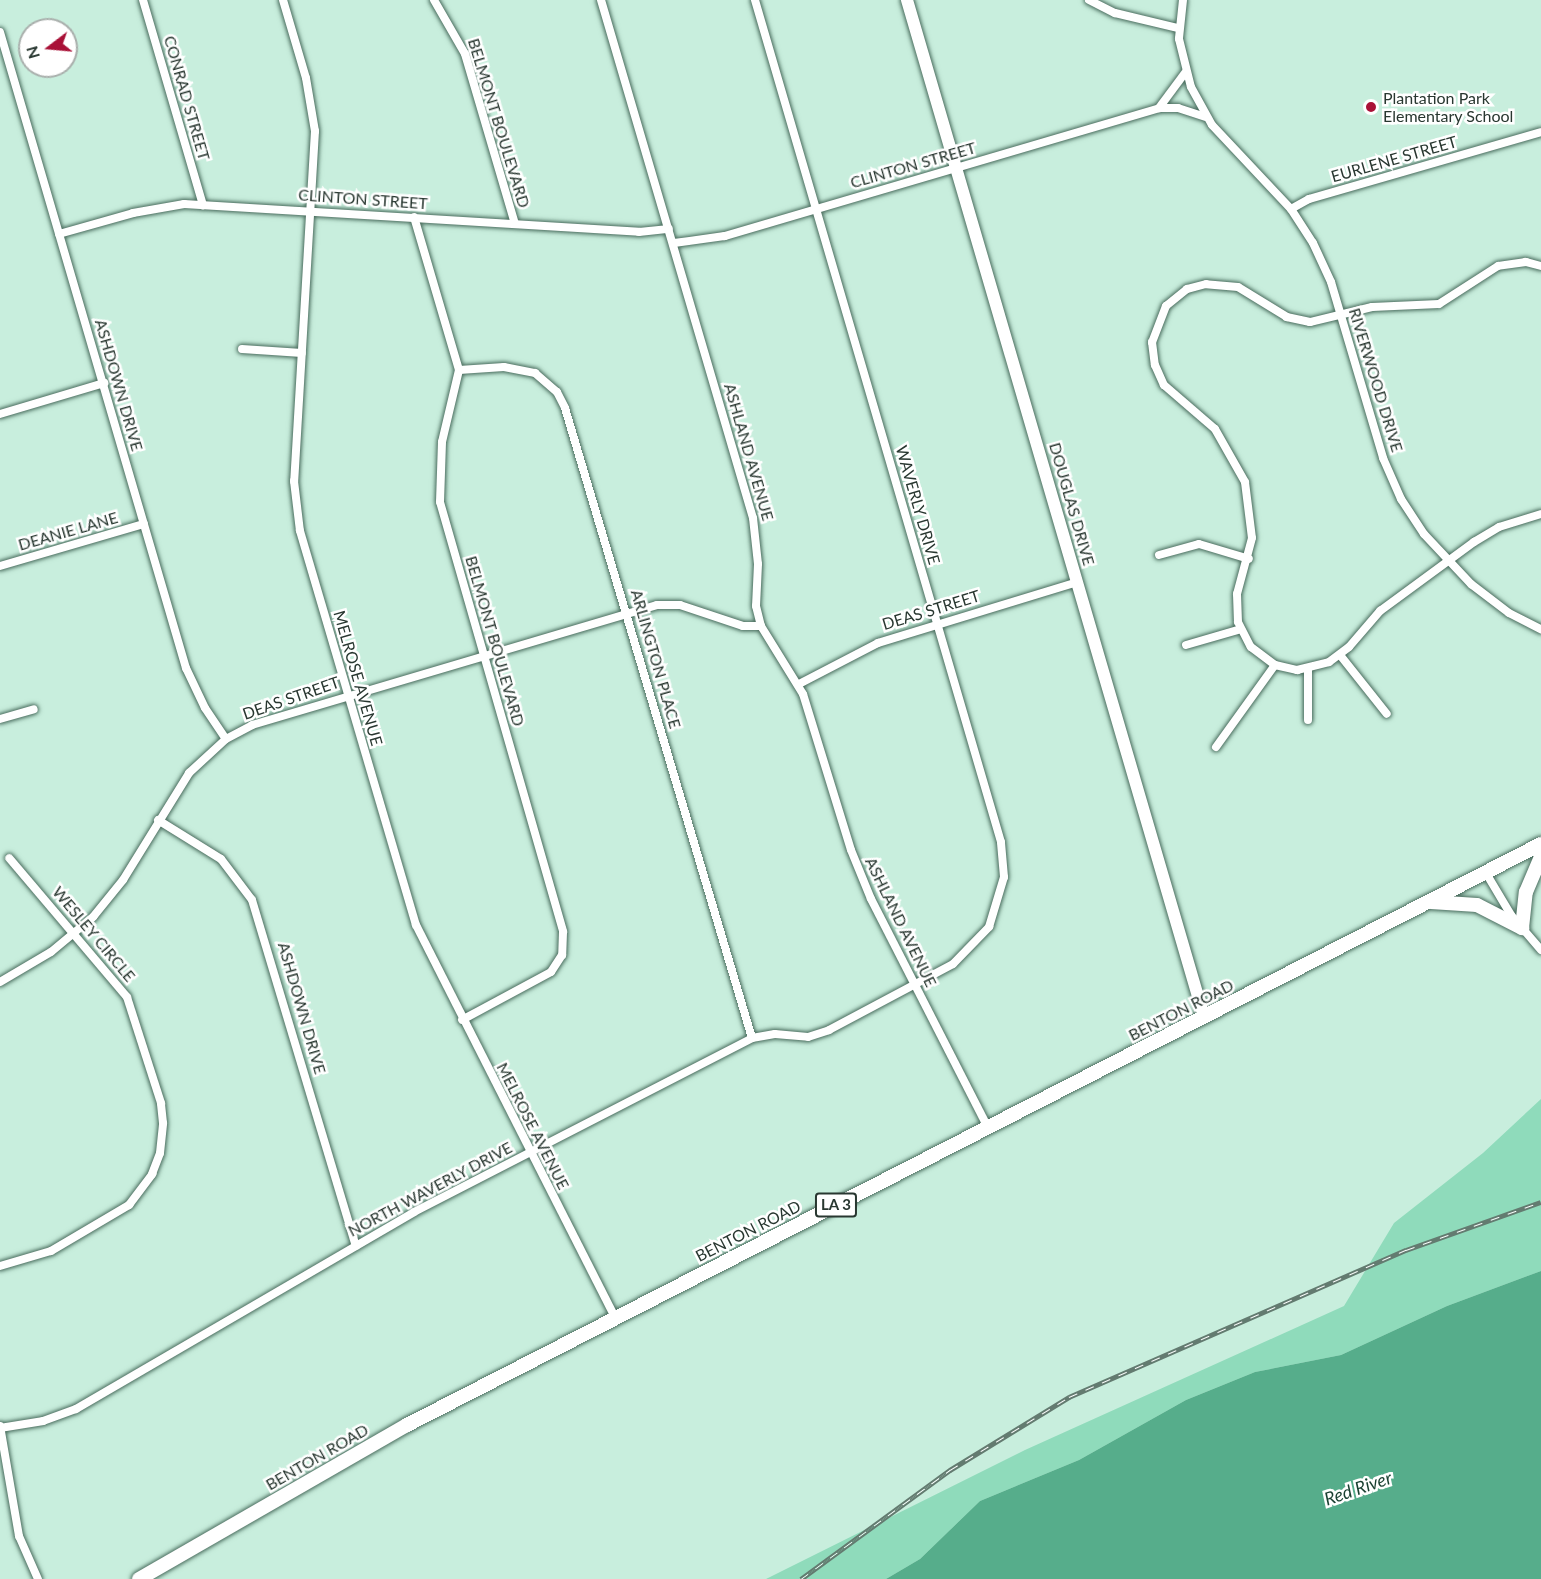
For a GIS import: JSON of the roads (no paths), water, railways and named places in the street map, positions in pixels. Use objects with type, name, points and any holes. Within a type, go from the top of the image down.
[{"type":"main road","name":"BENTON ROAD","points":[[139,1579],[407,1425],[1541,844]]},
{"type":"main road","points":[[1428,902],[1477,905],[1522,928],[1526,892],[1541,857]]},
{"type":"street","name":"CONRAD STREET","points":[[143,0],[203,205]]},
{"type":"street","name":"MELROSE AVENUE","points":[[284,0],[314,115],[312,211],[302,353],[296,504],[304,547],[409,908],[462,1020],[615,1318]]},
{"type":"street","name":"BELMONT BOULEVARD","points":[[434,0],[465,54],[515,224]]},
{"type":"street","name":"ASHLAND AVENUE","points":[[601,0],[674,243],[756,531],[756,606],[761,626],[799,684],[856,865],[988,1128]]},
{"type":"street","name":"WAVERLY DRIVE","points":[[755,0],[998,832],[1004,877],[995,915],[981,939],[953,964],[914,984]]},
{"type":"street","name":"DOUGLAS DRIVE","points":[[907,0],[1204,1017]]},
{"type":"street","points":[[1089,0],[1115,13],[1178,28]]},
{"type":"street","points":[[1183,0],[1178,28],[1185,73],[1207,117]]},
{"type":"street","name":"ASHDOWN DRIVE","points":[[0,32],[186,668],[205,708],[226,739]]},
{"type":"street","points":[[1159,108],[1185,73]]},
{"type":"street","name":"CLINTON STREET","points":[[674,243],[725,236],[1159,108],[1178,108],[1207,117]]},
{"type":"street","name":"RIVERWOOD DRIVE","points":[[1207,117],[1291,209],[1324,265],[1391,478],[1412,517],[1447,561],[1495,603],[1541,629]]},
{"type":"street","name":"EURLENE STREET","points":[[1291,209],[1309,199],[1541,132]]},
{"type":"street","name":"CLINTON STREET","points":[[59,234],[160,207],[203,205],[639,232],[669,229]]},
{"type":"street","name":"BELMONT BOULEVARD","points":[[414,217],[459,370],[442,442],[439,491],[484,655],[557,903],[563,945],[558,964],[543,978],[462,1020]]},
{"type":"street","points":[[1541,266],[1526,262],[1498,266],[1439,304],[1372,307],[1310,322],[1293,320],[1238,287],[1219,283],[1198,286],[1177,295],[1158,319],[1152,342],[1158,375],[1173,394],[1215,429],[1245,482],[1252,524],[1249,559],[1237,594],[1241,629],[1251,647],[1275,665],[1290,670],[1308,669],[1340,655],[1380,611],[1447,561],[1499,526],[1541,514]]},
{"type":"street","points":[[242,349],[302,353]]},
{"type":"street","name":"ARLINGTON PLACE","points":[[459,370],[524,369],[543,378],[556,392],[570,419],[752,1038]]},
{"type":"street","points":[[0,414],[104,383]]},
{"type":"street","name":"DEANIE LANE","points":[[0,566],[144,524]]},
{"type":"street","points":[[1159,555],[1199,544],[1249,559]]},
{"type":"street","name":"DEAS STREET","points":[[799,684],[878,643],[937,623],[1078,582]]},
{"type":"street","name":"DEAS STREET","points":[[0,982],[75,933],[123,880],[189,773],[226,739],[266,719],[627,614],[672,604],[743,626],[761,626]]},
{"type":"street","points":[[1186,645],[1241,629]]},
{"type":"street","points":[[1340,655],[1387,714]]},
{"type":"street","points":[[1216,747],[1275,665]]},
{"type":"street","points":[[1308,669],[1308,720]]},
{"type":"street","points":[[0,719],[34,709]]},
{"type":"street","name":"ASHDOWN DRIVE","points":[[158,820],[221,860],[255,906],[356,1246]]},
{"type":"street","name":"WESLEY CIRCLE","points":[[0,1266],[51,1251],[117,1214],[147,1184],[160,1153],[163,1112],[131,1006],[113,977],[9,858]]},
{"type":"street","points":[[1486,873],[1522,928],[1541,950]]},
{"type":"street","name":"NORTH WAVERLY DRIVE","points":[[0,1427],[43,1421],[76,1409],[356,1246],[530,1152],[752,1038],[775,1034],[820,1034],[914,984]]},
{"type":"street","points":[[0,1427],[19,1536],[38,1579]]},
{"type":"water","name":"Red River","points":[[1541,1271],[1541,1579],[886,1579],[920,1559],[980,1501],[1079,1460],[1186,1400],[1255,1372],[1341,1355],[1447,1306]]},
{"type":"railway","points":[[801,1579],[950,1470],[1069,1397],[1406,1250],[1541,1202]]},
{"type":"place","name":"Plantation Park Elementary School","points":[[1371,107]]}]
